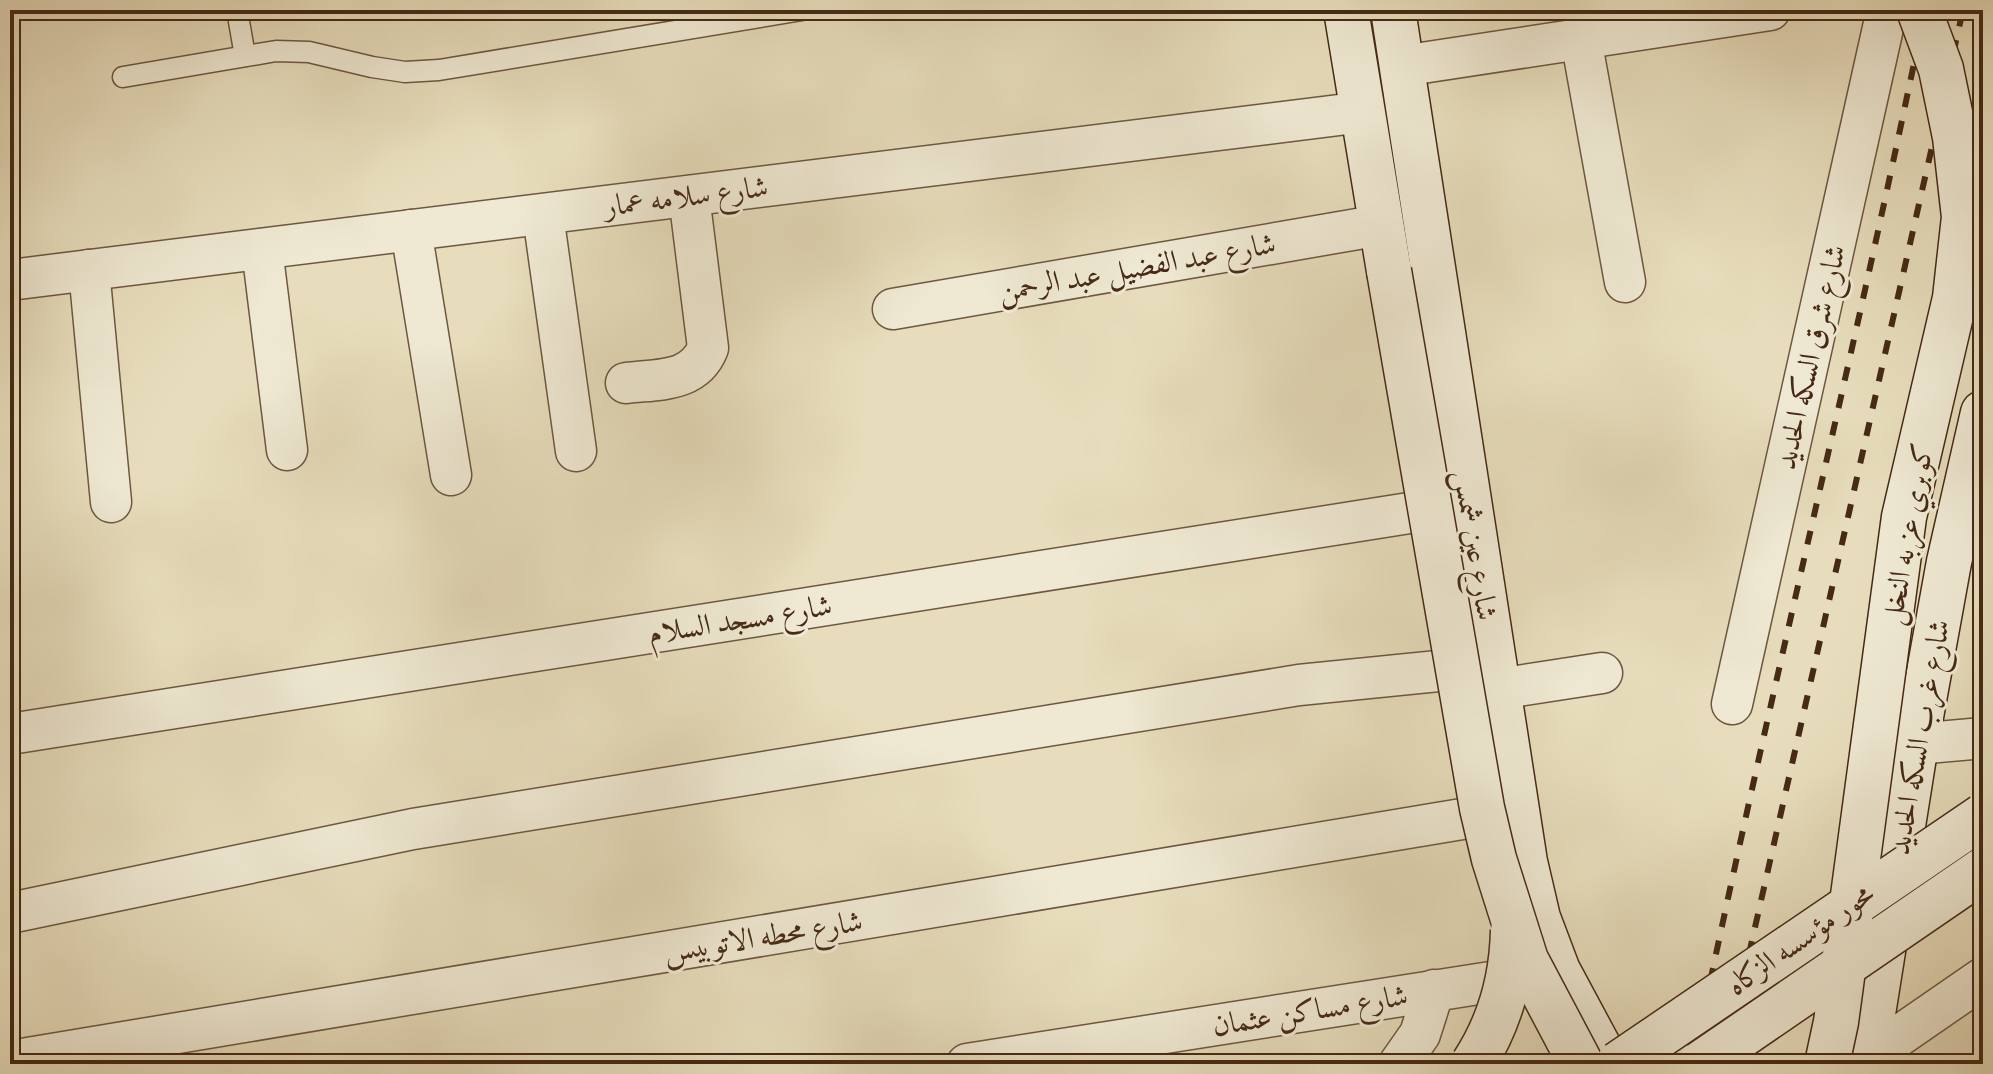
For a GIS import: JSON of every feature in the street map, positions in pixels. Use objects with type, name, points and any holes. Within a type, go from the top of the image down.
[{"type":"main road","points":[[1346,10],[1482,808],[1494,859],[1526,960],[1581,1064]]},
{"type":"main road","name":"شارع عين شمس","points":[[1393,10],[1516,810],[1538,918],[1558,971],[1608,1064]]},
{"type":"main road","name":"كوبري عزبه النخل","points":[[1868,1058],[1836,1022],[1904,517],[1955,298],[1964,217],[1955,137],[1941,69],[1919,10]]},
{"type":"main road","name":"شارع غرب السكه الحديد","points":[[1868,1058],[1916,744],[1949,562],[1983,413]]},
{"type":"main road","name":"محور مؤسسه الزكاه","points":[[1618,1064],[1983,816]]},
{"type":"main road","name":"محور مؤسسه الزكاه","points":[[1700,1064],[1983,870]]},
{"type":"main road","points":[[1473,1064],[1493,1030],[1505,995],[1512,959],[1514,923]]},
{"type":"street","points":[[1402,66],[1770,10]]},
{"type":"street","name":"شارع شرق السكه الحديد","points":[[1732,704],[1887,10]]},
{"type":"street","points":[[1581,39],[1625,282]]},
{"type":"street","name":"شارع سلامه عمار","points":[[10,280],[1363,112]]},
{"type":"street","points":[[626,383],[682,375],[703,361],[708,348],[689,196]]},
{"type":"street","points":[[543,215],[576,451]]},
{"type":"street","name":"شارع عبد الفضيل عبد الرحمن","points":[[893,309],[1381,225]]},
{"type":"street","points":[[411,230],[451,475]]},
{"type":"street","points":[[262,249],[287,450]]},
{"type":"street","points":[[89,270],[111,502]]},
{"type":"street","name":"شارع مسجد السلام","points":[[10,734],[1470,504]]},
{"type":"street","points":[[10,913],[413,829],[1299,685],[1458,669]]},
{"type":"street","points":[[1498,689],[1602,673]]},
{"type":"street","points":[[1916,744],[1983,738]]},
{"type":"street","name":"شارع محطه الاتوبيس","points":[[10,1061],[1516,810]]},
{"type":"street","name":"شارع مساكن عثمان","points":[[967,1064],[1558,971]]},
{"type":"street","points":[[1868,1058],[1983,978]]},
{"type":"street","points":[[1399,1064],[1420,1034],[1434,990]]},
{"type":"lane","points":[[237,10],[245,56]]},
{"type":"lane","points":[[123,77],[276,51],[309,52],[405,72],[439,70],[802,10]]},
{"type":"railway","points":[[1693,1064],[1925,10]]},
{"type":"railway","points":[[1724,1064],[1963,10]]}]
